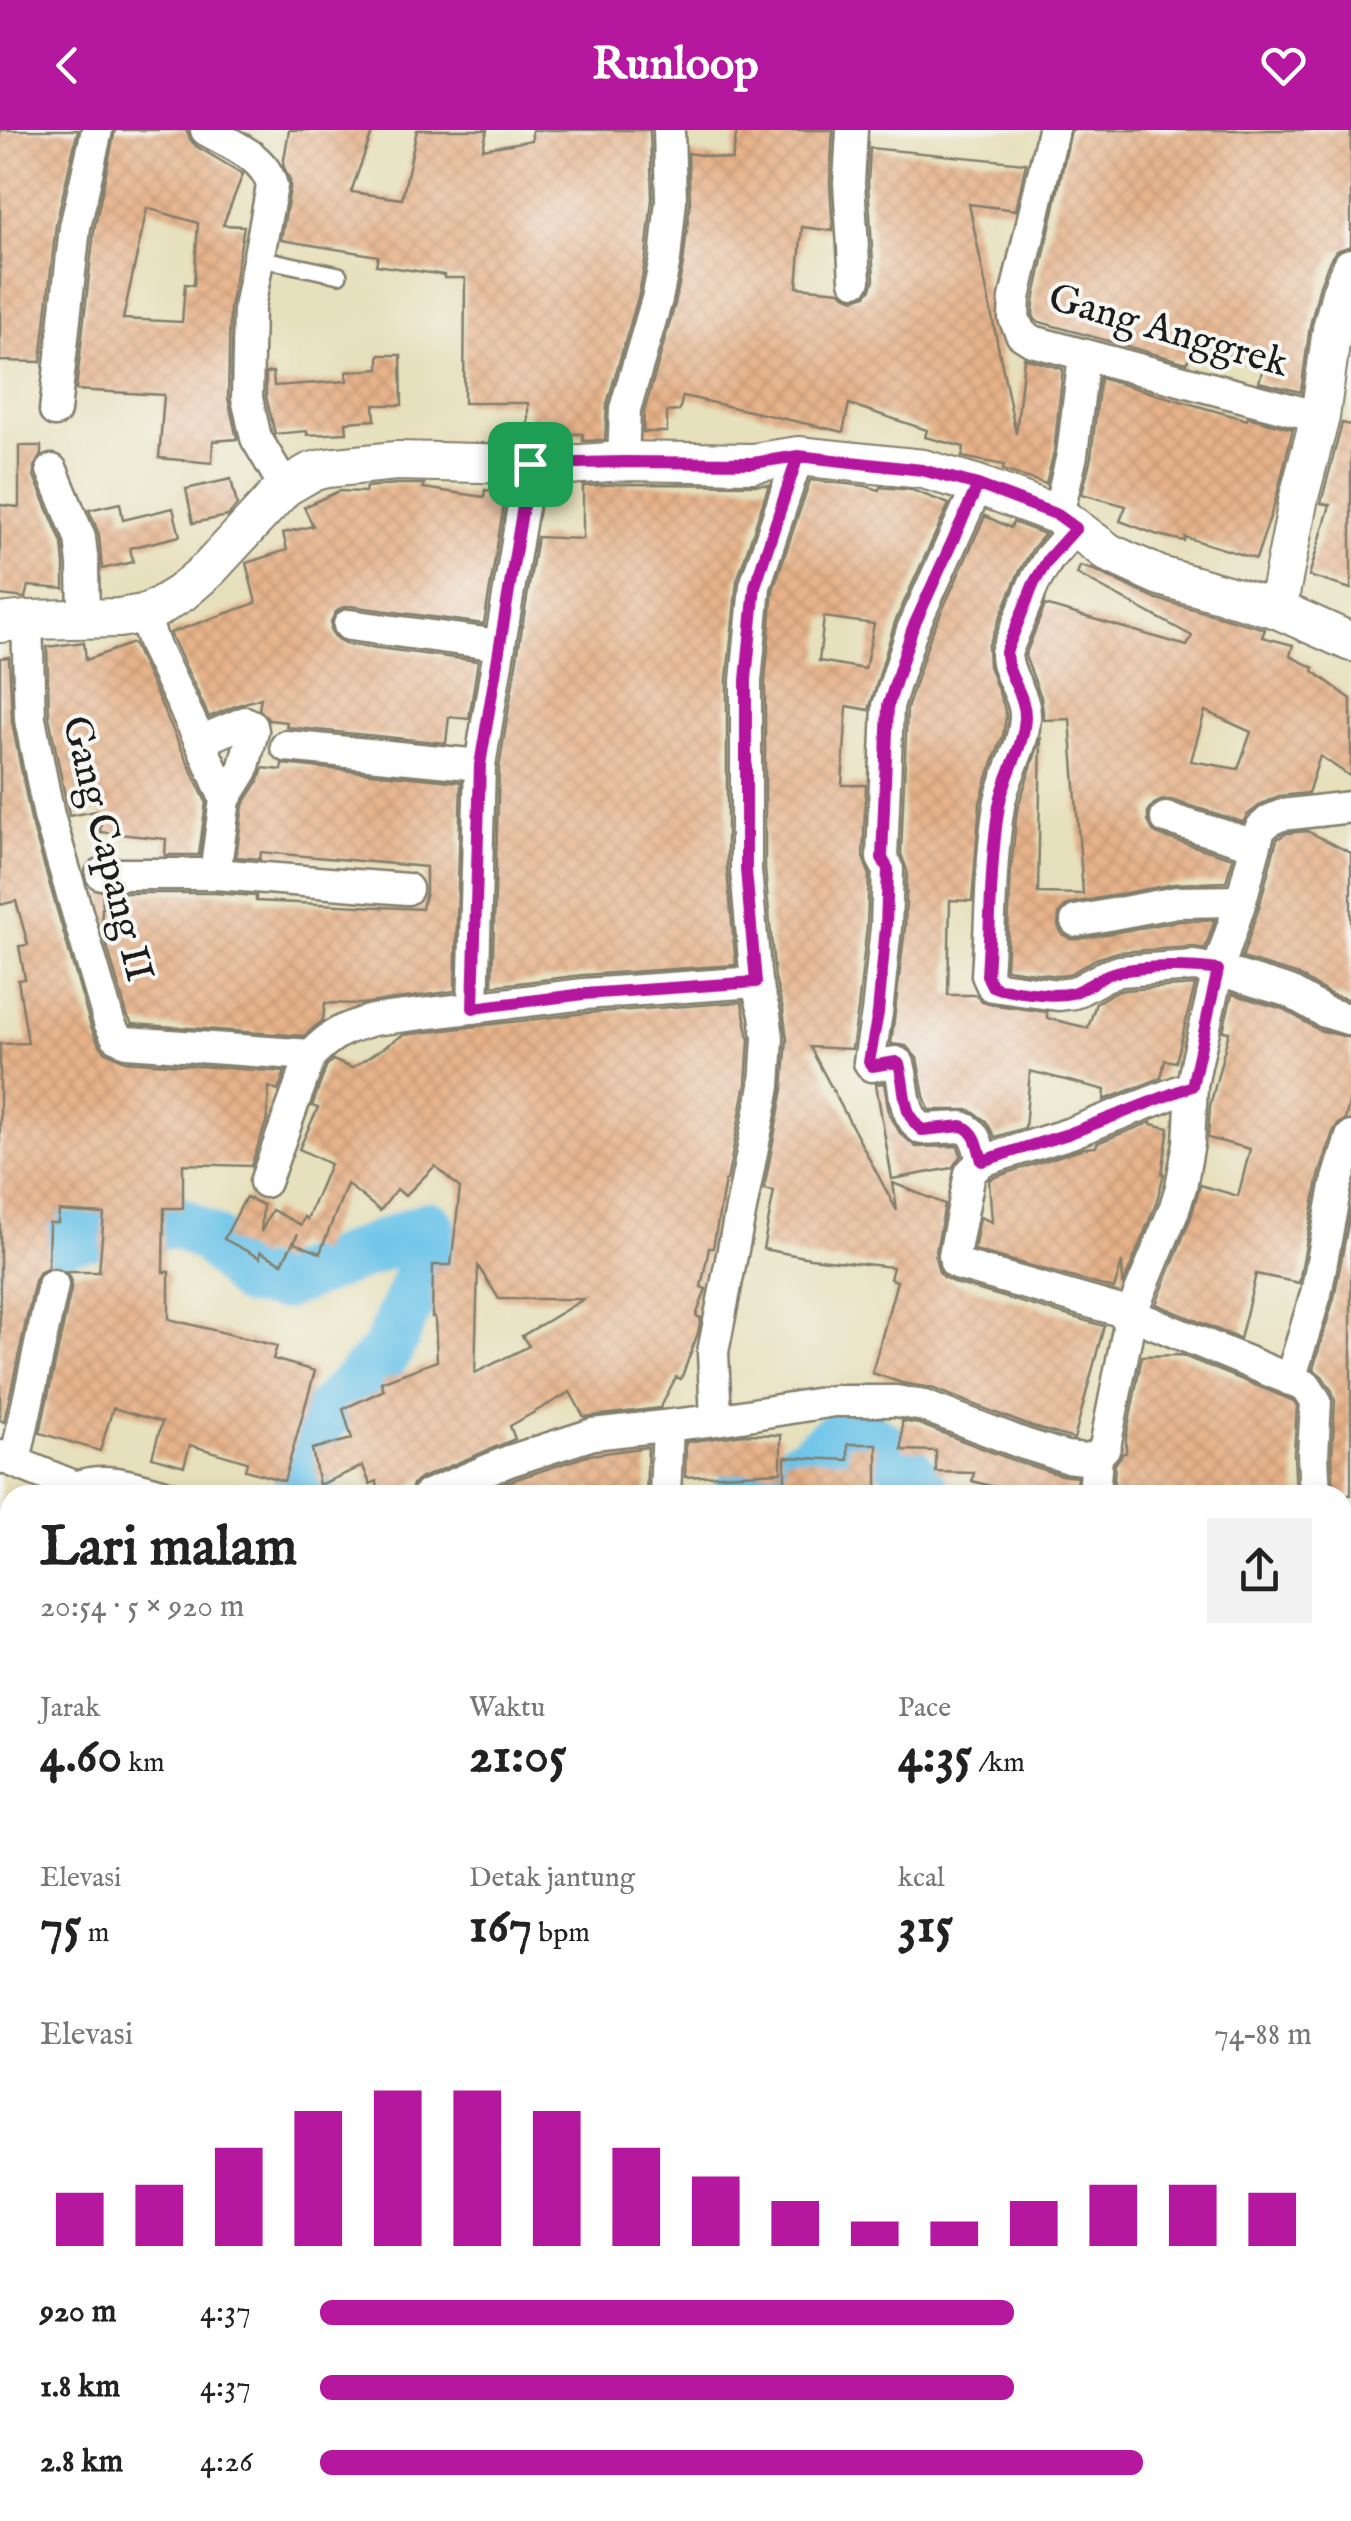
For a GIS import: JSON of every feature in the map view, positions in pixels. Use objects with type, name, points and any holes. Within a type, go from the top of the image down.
[{"type":"street","points":[[55,411],[75,226],[97,130]]},
{"type":"street","points":[[206,130],[253,156],[270,175],[271,199],[250,308],[247,398],[256,438],[284,486]]},
{"type":"street","points":[[623,462],[625,409],[665,260],[671,200],[668,130]]},
{"type":"street","points":[[852,130],[849,183],[855,280]]},
{"type":"street","name":"Gang Anggrek","points":[[1053,130],[1018,280],[1014,318],[1020,334],[1032,341],[1320,417]]},
{"type":"street","points":[[1277,609],[1299,496],[1320,417],[1332,329],[1351,268]]},
{"type":"street","points":[[1084,355],[1067,521],[1034,583],[1006,652],[1006,663],[1025,712],[1022,742],[999,803],[987,975],[992,986],[1000,989],[1058,995],[1120,971],[1194,966],[1290,992],[1325,1012],[1351,1020]]},
{"type":"street","points":[[716,1420],[713,1352],[768,1057],[765,1014],[756,982],[746,870],[746,680],[755,586],[798,456]]},
{"type":"street","points":[[13,622],[143,614],[181,593],[210,569],[284,486],[311,472],[374,462],[753,463],[798,456],[922,470],[978,485],[1067,521],[1109,553],[1160,576],[1277,609],[1351,642]]},
{"type":"street","points":[[473,1008],[480,765],[530,464]]},
{"type":"street","points":[[52,470],[80,538],[84,620]]},
{"type":"street","points":[[978,485],[912,630],[888,706],[882,858],[888,869],[886,927],[869,1062],[872,1066],[899,1064],[911,1122],[922,1130],[962,1126],[968,1129],[975,1136],[978,1164]]},
{"type":"street","points":[[143,614],[225,800]]},
{"type":"street","name":"Gang Capang II","points":[[13,622],[49,816],[116,1036],[126,1042],[311,1055]]},
{"type":"street","points":[[349,625],[500,645]]},
{"type":"street","points":[[200,741],[245,722],[252,726],[243,770],[225,800],[215,874]]},
{"type":"street","points":[[286,746],[480,765]]},
{"type":"street","points":[[1095,1485],[1097,1456],[1105,1446],[1131,1314],[1181,1186],[1190,1143],[1192,1086],[1218,970],[1260,829],[1282,815],[1351,808]]},
{"type":"street","points":[[1166,818],[1256,845]]},
{"type":"street","points":[[102,874],[215,874],[407,889]]},
{"type":"street","points":[[1076,921],[1177,902],[1241,901]]},
{"type":"street","points":[[265,1182],[311,1055],[341,1029],[372,1020],[584,994],[756,982]]},
{"type":"street","points":[[1192,1086],[978,1164],[970,1173],[954,1256],[960,1266],[1131,1314],[1306,1386],[1316,1402],[1314,1485]]},
{"type":"street","points":[[1290,1380],[1316,1294],[1336,1186],[1351,1136]]},
{"type":"street","points":[[53,1285],[8,1459],[58,1485]]},
{"type":"street","points":[[452,1485],[509,1461],[593,1434],[834,1401],[896,1400],[924,1406],[1066,1456],[1097,1456]]},
{"type":"street","points":[[666,1485],[668,1426]]},
{"type":"street","points":[[80,1485],[125,1485]]},
{"type":"lane","points":[[260,258],[339,275]]},
{"type":"building","points":[[0,130],[78,130],[56,225],[41,362],[0,361]]},
{"type":"building","points":[[115,130],[187,130],[196,146],[243,174],[223,225],[244,226],[230,308],[228,398],[237,439],[213,441],[212,463],[159,458],[164,395],[76,390],[94,230]],"holes":[[[147,208],[198,223],[194,285],[185,284],[182,322],[123,319]]]},
{"type":"building","points":[[289,130],[373,130],[351,192],[402,199],[417,130],[487,130],[483,149],[532,140],[532,130],[650,130],[652,199],[646,257],[607,404],[605,440],[583,441],[583,434],[528,433],[528,403],[464,403],[465,278],[444,278],[376,265],[378,256],[281,240],[290,189],[283,165]]},
{"type":"building","points":[[737,130],[833,130],[833,231],[802,227],[797,287],[840,291],[855,299],[866,295],[874,280],[868,183],[870,148],[1026,163],[1016,210],[969,204],[1016,434],[1024,358],[1063,369],[1054,452],[1046,484],[1003,470],[1004,465],[962,457],[964,447],[925,437],[927,430],[849,404],[843,432],[683,396],[679,411],[667,412],[667,432],[643,432],[644,412],[683,264],[690,202],[688,153],[732,160]]},
{"type":"building","points":[[1071,130],[1351,130],[1351,246],[1336,251],[1320,285],[1301,392],[1259,382],[1263,368],[1192,348],[1187,363],[1036,321],[1034,301]]},
{"type":"building","points":[[379,355],[401,355],[402,405],[374,405],[375,420],[346,422],[347,433],[275,434],[266,396],[266,373],[273,372],[274,386],[347,381],[346,372],[379,369]]},
{"type":"building","points":[[1100,378],[1247,420],[1248,417],[1293,429],[1256,559],[1185,537],[1184,541],[1158,535],[1120,521],[1126,506],[1082,494],[1091,457]]},
{"type":"building","points":[[1342,423],[1351,425],[1351,589],[1309,576],[1330,505],[1321,503]]},
{"type":"building","points":[[19,446],[41,446],[34,476],[62,543],[64,565],[64,589],[28,586],[25,598],[0,595],[0,505],[19,507]]},
{"type":"building","points":[[231,479],[237,505],[228,516],[193,523],[186,489]]},
{"type":"building","points":[[810,480],[879,490],[912,490],[949,504],[895,622],[869,710],[847,706],[842,785],[866,785],[863,857],[869,873],[858,1010],[852,1049],[810,1047],[897,1211],[893,1183],[945,1204],[935,1257],[945,1278],[1104,1326],[1074,1439],[931,1388],[872,1373],[897,1281],[890,1279],[893,1267],[763,1249],[774,1191],[764,1189],[783,1089],[787,1039],[775,979],[765,869],[765,682],[773,590]],"holes":[[[824,617],[874,624],[865,669],[819,661]]]},
{"type":"building","points":[[424,484],[423,488],[484,497],[485,490],[506,493],[484,624],[350,606],[335,613],[331,631],[347,644],[478,661],[469,719],[449,717],[446,743],[286,727],[287,722],[269,720],[259,709],[261,698],[209,717],[170,633],[256,603],[246,563],[287,550],[283,533],[313,526],[304,507],[339,491],[365,492],[366,487]]},
{"type":"building","points":[[769,485],[737,581],[727,679],[727,870],[736,965],[583,975],[492,986],[499,767],[537,537],[583,539],[583,486]]},
{"type":"building","points":[[120,503],[123,520],[173,508],[180,536],[130,548],[133,562],[102,569],[99,535],[89,510]]},
{"type":"building","points":[[985,516],[1011,528],[1013,522],[1045,534],[1018,574],[988,647],[989,666],[1006,717],[980,803],[972,901],[950,900],[948,995],[976,995],[982,1002],[1047,1012],[1047,1018],[1088,1028],[1096,1003],[1113,993],[1195,985],[1176,1062],[1165,1060],[1161,1078],[1104,1100],[1105,1090],[1030,1071],[1025,1128],[995,1137],[986,1121],[970,1110],[929,1110],[917,1058],[906,1046],[891,1044],[905,928],[907,870],[901,854],[907,709],[930,637]]},
{"type":"building","points":[[1080,566],[1094,570],[1154,598],[1265,629],[1262,637],[1293,645],[1290,656],[1314,668],[1351,699],[1351,777],[1320,756],[1308,793],[1279,796],[1263,803],[1243,822],[1171,800],[1154,804],[1148,812],[1153,831],[1233,858],[1226,882],[1174,884],[1073,903],[1059,914],[1058,925],[1062,934],[1078,939],[1179,921],[1215,920],[1205,949],[1118,952],[1058,976],[1006,969],[1017,809],[1041,737],[1038,893],[1083,894],[1070,719],[1044,720],[1041,697],[1025,656],[1045,605],[1187,646],[1192,636],[1077,574]],"holes":[[[1205,711],[1251,732],[1238,769],[1191,761]]]},
{"type":"building","points":[[84,642],[86,660],[133,643],[206,802],[199,855],[165,855],[166,839],[100,832],[102,810],[69,816],[49,717],[47,647]]},
{"type":"building","points":[[9,657],[12,722],[31,820],[99,1044],[125,1061],[285,1072],[278,1091],[269,1087],[267,1120],[251,1166],[183,1164],[183,1208],[164,1208],[163,1272],[169,1272],[169,1319],[277,1346],[273,1359],[315,1371],[284,1481],[245,1470],[247,1462],[190,1445],[184,1466],[152,1457],[162,1422],[113,1408],[100,1451],[40,1433],[71,1289],[66,1272],[99,1272],[104,1214],[59,1211],[58,1223],[49,1223],[48,1267],[35,1281],[4,1422],[0,1420],[0,1044],[28,1043],[18,980],[25,979],[19,946],[28,945],[16,901],[0,905],[0,658]]},
{"type":"building","points":[[282,764],[461,782],[455,991],[361,1004],[325,1003],[323,1020],[304,1036],[132,1024],[101,926],[103,893],[214,893],[256,896],[256,901],[422,909],[426,867],[261,852],[260,859],[236,857],[243,805],[263,768],[282,770]]},
{"type":"building","points":[[1307,831],[1351,853],[1351,1000],[1332,995],[1296,974],[1242,958],[1277,839],[1287,833]]},
{"type":"building","points":[[1232,994],[1283,1009],[1319,1030],[1351,1038],[1351,1095],[1345,1120],[1333,1132],[1318,1180],[1299,1283],[1256,1274],[1240,1339],[1156,1304],[1200,1185],[1238,1196],[1250,1149],[1208,1138],[1210,1106],[1229,1032],[1223,1031]]},
{"type":"building","points":[[742,1002],[749,1039],[746,1084],[713,1248],[709,1248],[701,1287],[706,1289],[696,1316],[701,1318],[698,1333],[681,1379],[676,1377],[660,1408],[584,1417],[570,1392],[510,1426],[515,1439],[413,1485],[377,1485],[377,1481],[370,1484],[363,1466],[319,1485],[312,1449],[352,1439],[343,1409],[384,1390],[381,1382],[437,1361],[432,1317],[433,1265],[451,1265],[460,1188],[435,1166],[405,1196],[397,1189],[380,1211],[347,1184],[320,1253],[294,1243],[298,1233],[282,1263],[260,1252],[260,1258],[224,1239],[246,1197],[263,1205],[261,1232],[272,1210],[301,1225],[304,1217],[307,1219],[330,1164],[299,1149],[318,1108],[312,1106],[327,1065],[333,1060],[352,1068],[403,1035],[586,1013]],"holes":[[[478,1266],[499,1299],[584,1299],[522,1336],[529,1346],[475,1373]]]},
{"type":"building","points":[[884,1083],[889,1113],[900,1133],[916,1147],[958,1146],[961,1155],[952,1168],[892,1179],[876,1084]]},
{"type":"building","points":[[1151,1122],[1169,1128],[1164,1174],[1123,1285],[1122,1262],[1114,1289],[974,1250],[980,1217],[992,1222],[989,1180],[1096,1147],[1097,1143]]},
{"type":"building","points":[[1351,1208],[1351,1485],[1334,1485],[1335,1401],[1322,1376],[1313,1369],[1334,1298]]},
{"type":"building","points":[[1181,1355],[1294,1401],[1296,1485],[1114,1485],[1115,1464],[1126,1453],[1142,1356]]},
{"type":"building","points":[[902,1421],[1018,1462],[1077,1477],[1076,1485],[987,1485],[972,1481],[974,1473],[936,1472],[936,1451],[902,1450]]},
{"type":"building","points":[[745,1434],[781,1435],[781,1472],[685,1477],[686,1442]]},
{"type":"building","points":[[848,1444],[877,1444],[877,1485],[785,1485],[785,1457],[848,1460]]},
{"type":"building","points":[[648,1447],[646,1485],[501,1485],[516,1479],[590,1455]]},
{"type":"waterway","points":[[0,1249],[178,1222],[213,1241],[249,1280],[283,1284],[429,1227],[418,1279],[388,1348],[308,1439],[300,1459],[300,1478],[305,1485]]},
{"type":"waterway","points":[[759,1485],[808,1461],[833,1440],[868,1437],[898,1456],[919,1485]]},
{"type":"route","points":[[530,464],[480,765],[473,1008],[584,994],[756,982],[746,870],[746,680],[755,586],[798,456],[922,470],[978,485],[1058,515],[1076,528],[1049,558],[1034,583],[1006,652],[1006,663],[1025,712],[1022,742],[999,803],[987,975],[992,986],[1000,989],[1058,995],[1120,971],[1194,966],[1218,970],[1192,1086],[1068,1134],[982,1161],[975,1136],[968,1129],[962,1126],[922,1130],[911,1122],[899,1064],[872,1066],[869,1062],[886,927],[888,869],[882,858],[888,706],[912,630],[978,485],[922,470],[798,456],[753,463],[530,464]]}]
